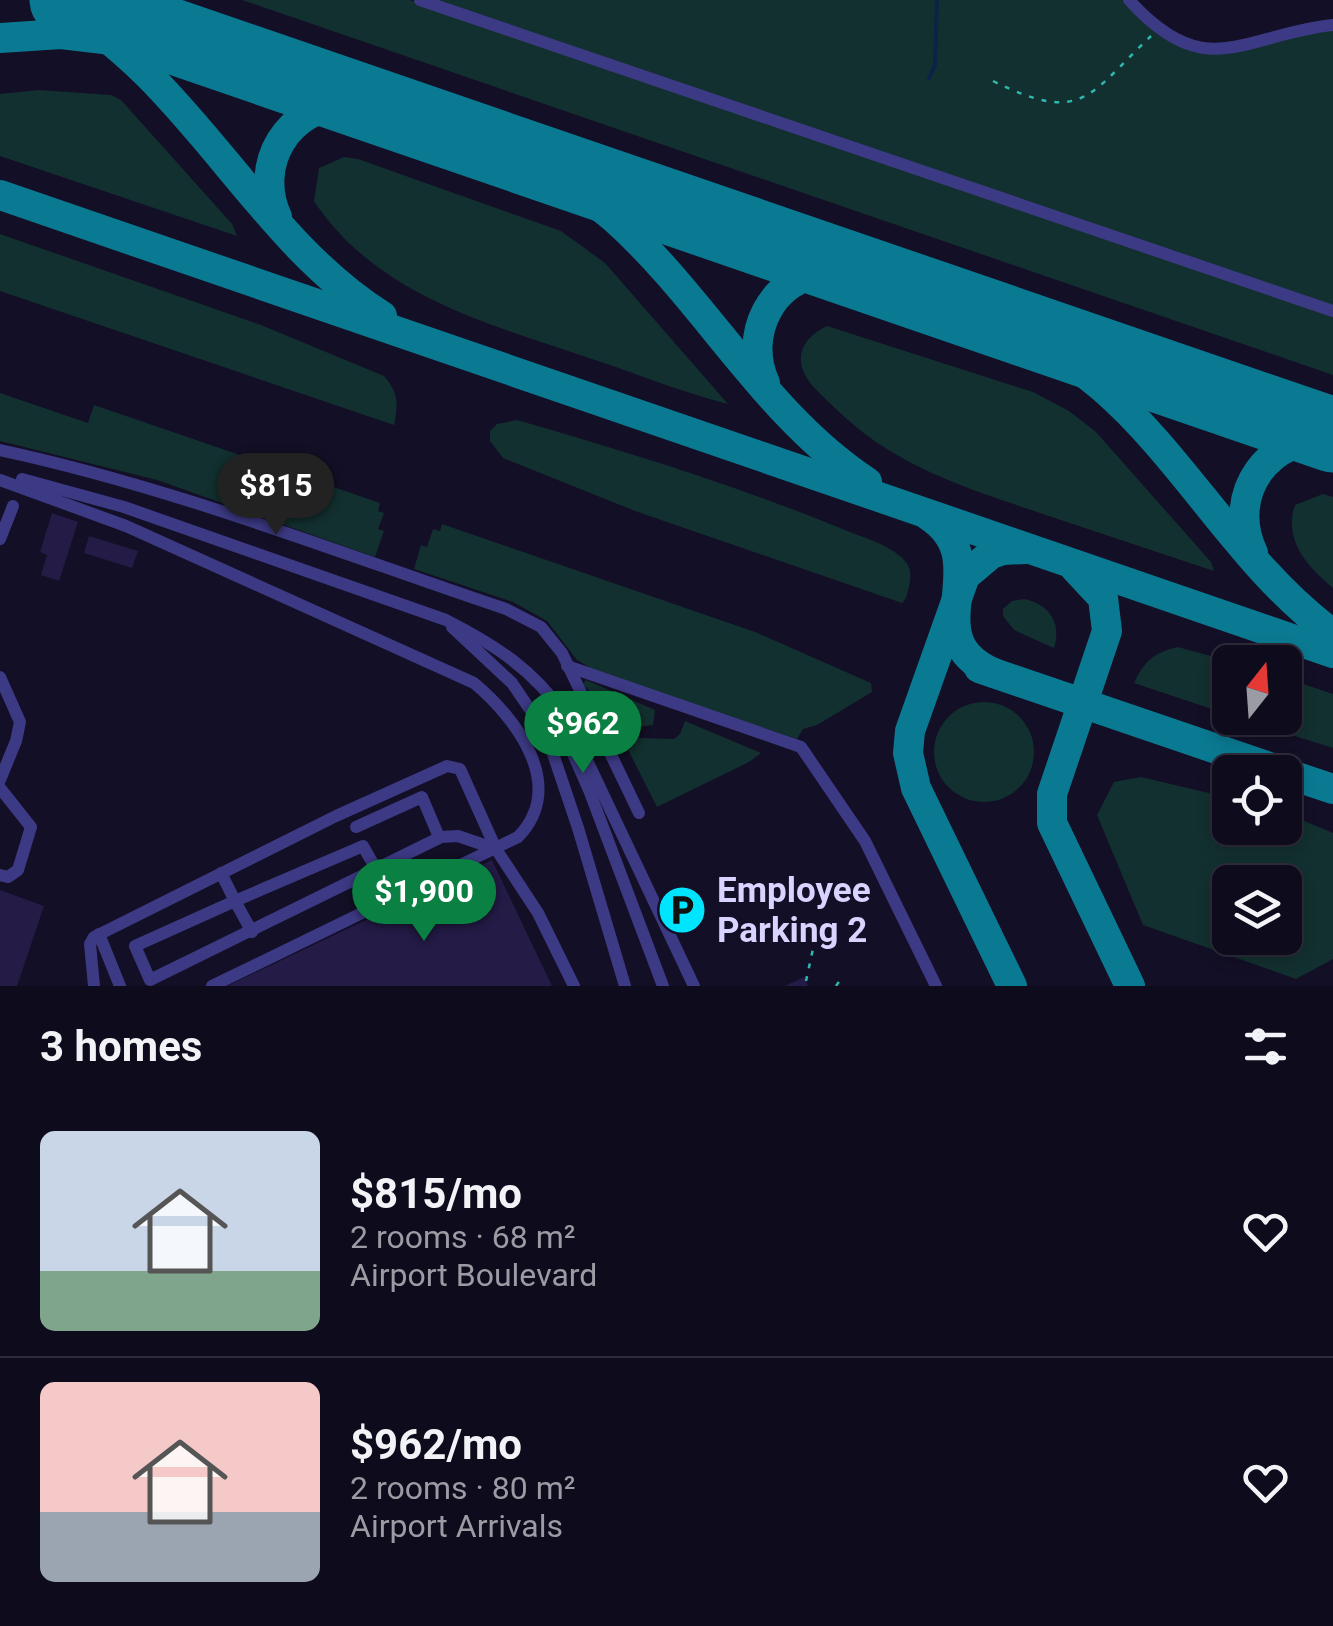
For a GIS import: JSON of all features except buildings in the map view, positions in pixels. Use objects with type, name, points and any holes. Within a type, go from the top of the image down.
[{"type":"street","points":[[420,0],[1333,311]]},
{"type":"street","points":[[1130,0],[1158,29],[1182,44],[1224,49],[1333,26]]},
{"type":"street","points":[[0,450],[110,477],[506,609],[541,627],[562,653],[639,813]]},
{"type":"street","points":[[0,477],[124,507],[446,620],[496,646],[542,684],[566,716],[694,986]]},
{"type":"street","points":[[0,477],[126,526],[474,683],[512,717],[524,738],[537,780],[538,799],[528,826],[496,850],[212,986]]},
{"type":"street","points":[[0,538],[13,506]]},
{"type":"street","points":[[446,620],[512,683],[546,733],[625,986]]},
{"type":"street","points":[[568,666],[801,747],[865,841],[936,986]]},
{"type":"street","points":[[522,668],[563,731],[663,986]]},
{"type":"street","points":[[0,676],[20,722],[0,784],[32,826],[18,870],[8,877],[0,875]]},
{"type":"street","points":[[94,986],[90,944],[99,934],[447,766],[460,769],[496,850],[538,913],[574,986]]},
{"type":"street","points":[[356,827],[422,797],[439,838]]},
{"type":"street","points":[[347,811],[376,869]]},
{"type":"street","points":[[364,846],[135,946],[150,980],[439,838],[458,836],[496,850]]},
{"type":"street","points":[[221,873],[252,932]]},
{"type":"street","points":[[99,934],[120,986]]},
{"type":"path","points":[[993,81],[1044,102],[1084,99],[1107,83],[1158,29]]},
{"type":"path","points":[[806,981],[814,944]]},
{"type":"path","points":[[836,986],[843,976]]},
{"type":"green space","points":[[242,0],[410,0],[1333,315],[1333,375]]},
{"type":"green space","points":[[429,0],[1124,0],[1156,32],[1181,47],[1333,30],[1333,308]]},
{"type":"green space","points":[[38,90],[111,95],[121,100],[232,224],[237,236],[0,156],[0,94]]},
{"type":"green space","points":[[344,157],[561,231],[605,263],[728,404],[474,318],[402,283],[340,233],[314,201],[319,168]]},
{"type":"green space","points":[[0,234],[261,325],[384,376],[396,399],[394,425],[0,291]]},
{"type":"green space","points":[[827,326],[1033,392],[1069,411],[1096,432],[1211,562],[1214,571],[961,485],[883,446],[836,409],[805,375],[801,359],[804,346]]},
{"type":"green space","points":[[0,393],[88,423],[94,405],[380,503],[378,511],[384,513],[378,529],[384,531],[375,557],[157,480],[0,441]]},
{"type":"green space","points":[[517,420],[723,484],[877,543],[900,556],[908,566],[906,598],[902,603],[635,511],[503,458],[490,441],[490,431],[497,424]]},
{"type":"green space","points":[[1323,494],[1333,497],[1333,588],[1306,561],[1292,529],[1295,505]]},
{"type":"green space","points":[[442,524],[755,632],[871,683],[872,692],[817,725],[803,729],[797,739],[599,673],[577,660],[547,621],[513,602],[414,569],[421,545],[427,547],[433,529],[440,531]]},
{"type":"green space","points":[[1024,599],[1040,605],[1051,616],[1056,630],[1054,648],[1014,630],[1003,616],[1003,609],[1012,601]]},
{"type":"green space","points":[[1178,647],[1212,656],[1212,709],[1134,683],[1151,659]]},
{"type":"green space","points":[[586,680],[655,710],[653,725],[638,727],[587,688],[583,684]]},
{"type":"green space","points":[[1302,684],[1333,694],[1333,748],[1291,735],[1302,735]]},
{"type":"green space","points":[[984,702],[1003,706],[1019,717],[1030,733],[1034,752],[1030,771],[1019,787],[1003,798],[984,802],[965,798],[949,787],[938,771],[934,752],[938,733],[949,717],[965,706]]},
{"type":"green space","points":[[596,709],[639,738],[674,739],[685,721],[761,753],[657,807],[614,722],[602,725]]},
{"type":"green space","points":[[1141,777],[1212,794],[1212,845],[1302,845],[1302,820],[1333,833],[1333,959],[1296,979],[1228,955],[1302,955],[1302,865],[1212,865],[1212,949],[1143,925],[1097,815],[1114,782]]},
{"type":"waterway","points":[[929,78],[935,65],[937,0]]},
{"type":"taxiway","points":[[49,0],[98,31],[142,68],[294,242],[336,282],[382,316]]},
{"type":"taxiway","points":[[0,38],[61,34],[154,45],[462,136]]},
{"type":"taxiway","points":[[277,217],[270,177],[281,141],[307,115],[346,104]]},
{"type":"taxiway","points":[[467,137],[563,182],[614,218],[647,250],[797,423],[867,482]]},
{"type":"taxiway","points":[[0,195],[1333,653]]},
{"type":"taxiway","points":[[765,383],[759,365],[760,329],[776,297],[790,285],[806,276],[834,271],[894,284]]},
{"type":"taxiway","points":[[943,301],[1047,349],[1103,388],[1162,448],[1270,578],[1333,634]]},
{"type":"taxiway","points":[[1253,553],[1245,509],[1258,472],[1290,446],[1333,439]]},
{"type":"taxiway","points":[[929,516],[948,535],[957,555],[955,620],[959,640],[970,658],[994,673]]},
{"type":"taxiway","points":[[1012,986],[916,788],[908,753],[910,731],[965,576],[991,554],[1025,549]]},
{"type":"taxiway","points":[[1075,568],[1103,598],[1107,631],[1052,794],[1052,823],[1130,986]]},
{"type":"taxiway","points":[[979,668],[1234,755]]},
{"type":"taxiway","points":[[1302,779],[1333,789]]},
{"type":"runway","points":[[67,0],[1333,435]]},
{"type":"place","name":"Employee Parking 2","points":[[682,910]]}]
